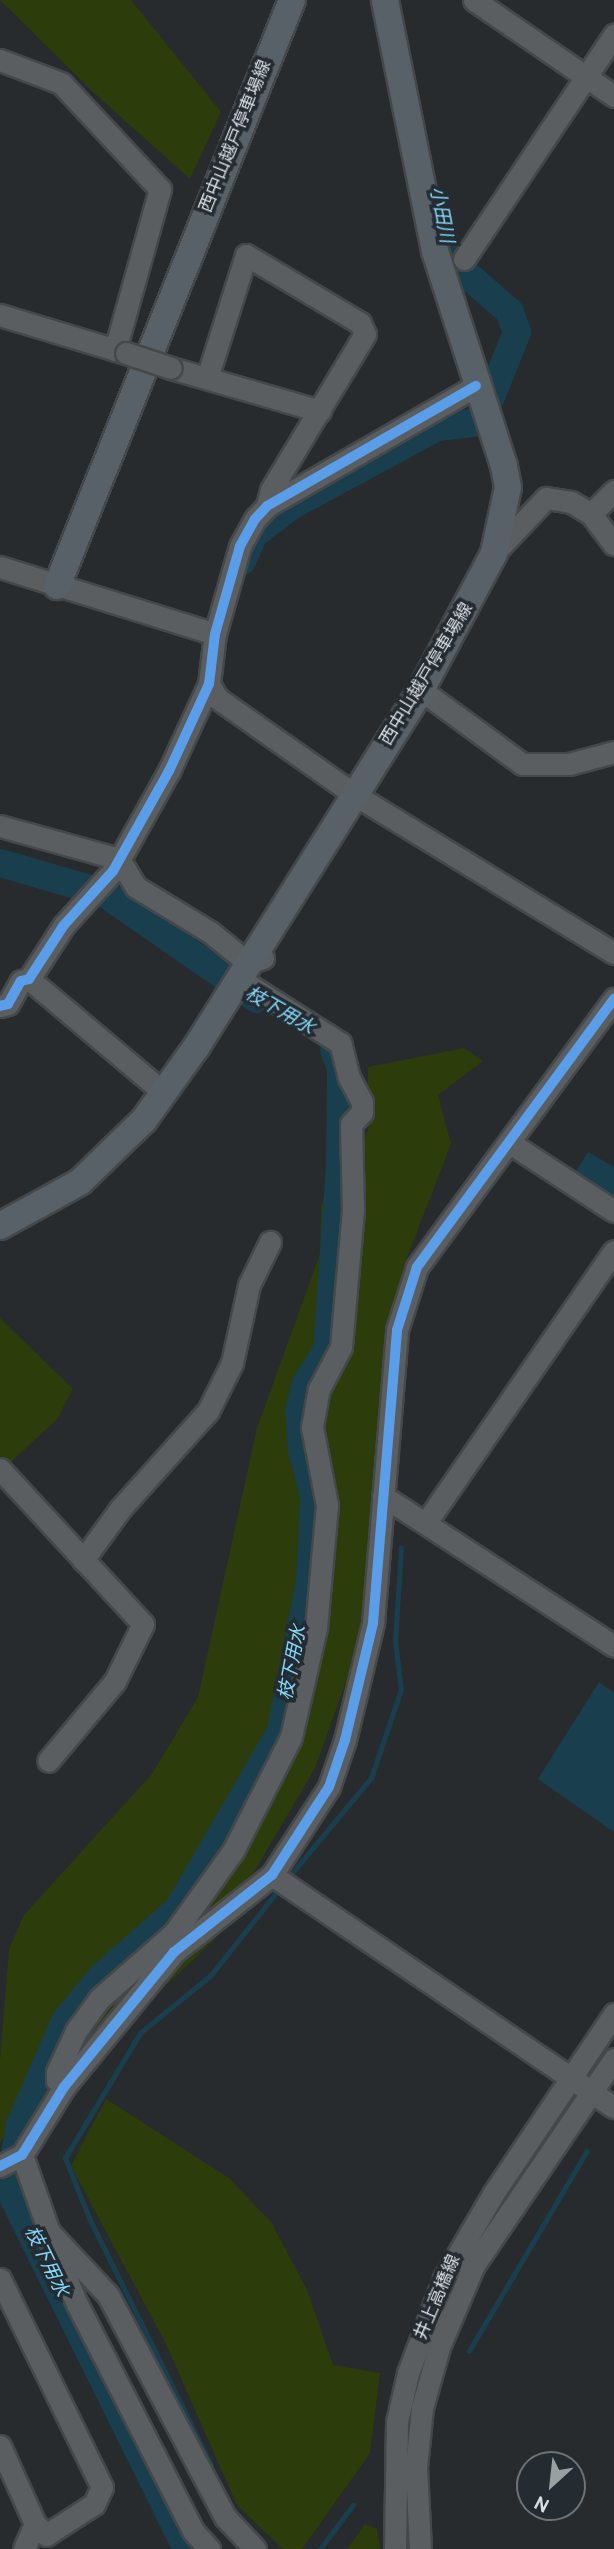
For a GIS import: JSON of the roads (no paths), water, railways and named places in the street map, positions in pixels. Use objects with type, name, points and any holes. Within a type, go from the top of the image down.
[{"type":"main road","name":"西中山越戸停車場線","points":[[57,586],[292,0]]},
{"type":"main road","name":"西中山越戸停車場線","points":[[0,1226],[80,1182],[144,1120],[245,973],[421,690],[494,552],[508,487],[435,251],[385,0]]},
{"type":"street","points":[[474,0],[614,96]]},
{"type":"street","points":[[464,259],[614,34]]},
{"type":"street","points":[[0,60],[61,83],[160,189],[120,352]]},
{"type":"street","points":[[0,1006],[8,1004],[21,981],[29,979],[64,925],[105,881],[169,771],[209,684],[215,634],[240,545],[267,506],[271,490],[365,334],[360,323],[246,255],[207,378]]},
{"type":"street","points":[[0,314],[320,411]]},
{"type":"street","points":[[267,506],[476,386]]},
{"type":"street","points":[[591,514],[614,491]]},
{"type":"street","points":[[494,552],[546,498],[571,502],[591,514],[614,544]]},
{"type":"street","points":[[0,567],[215,634]]},
{"type":"street","points":[[209,684],[217,698],[355,795],[614,953]]},
{"type":"street","points":[[421,690],[522,764],[569,764],[614,752]]},
{"type":"street","points":[[0,826],[119,859],[136,887],[210,932],[245,973],[340,1043],[349,1078],[362,1102],[362,1112],[351,1124],[353,1212],[341,1347],[319,1389],[312,1426],[327,1505],[316,1628],[291,1737],[233,1851],[174,1933],[92,2009],[57,2073],[57,2080],[64,2087]]},
{"type":"street","points":[[29,979],[163,1092]]},
{"type":"street","points":[[0,2166],[22,2155],[64,2087],[174,1952],[272,1875],[329,1787],[345,1740],[373,1623],[397,1330],[417,1267],[614,999]]},
{"type":"street","points":[[510,1143],[614,1211]]},
{"type":"street","points":[[83,1560],[120,1508],[208,1411],[232,1363],[249,1285],[270,1242]]},
{"type":"street","points":[[427,1521],[614,1251]]},
{"type":"street","points":[[0,1469],[143,1624],[115,1681],[48,1761]]},
{"type":"street","points":[[383,1496],[427,1521],[614,1646]]},
{"type":"street","points":[[272,1875],[614,2107]]},
{"type":"street","name":"井上高橋線","points":[[395,2549],[393,2473],[408,2373],[463,2244],[614,2014]]},
{"type":"street","name":"井上高橋線","points":[[420,2549],[416,2468],[422,2408],[439,2347],[474,2264],[614,2059]]},
{"type":"street","points":[[22,2155],[48,2232],[51,2249],[76,2304],[193,2531],[209,2549]]},
{"type":"street","points":[[48,2232],[108,2295],[225,2517],[255,2549]]},
{"type":"street","points":[[0,2278],[102,2487],[94,2504],[24,2549]]},
{"type":"street","points":[[0,2446],[6,2476],[43,2536]]},
{"type":"water","points":[[588,1152],[614,1167],[614,1199],[573,1176]]},
{"type":"water","points":[[599,1682],[614,1693],[614,1832],[538,1779]]},
{"type":"waterway","name":"小田川","points":[[442,226],[448,258],[510,312],[517,332],[490,399]]},
{"type":"waterway","name":"小田川","points":[[242,561],[254,534],[291,506],[437,427],[481,422]]},
{"type":"waterway","name":"枝下用水","points":[[0,863],[104,893],[257,999]]},
{"type":"waterway","name":"枝下用水","points":[[187,2549],[9,2189],[20,2125],[65,2021],[102,1976],[178,1909],[281,1731],[310,1581],[314,1495],[302,1450],[299,1411],[306,1383],[327,1351],[340,1165],[341,1069],[334,1050]]},
{"type":"waterway","points":[[288,1878],[371,1778],[401,1690],[395,1641],[401,1548]]},
{"type":"waterway","points":[[211,2465],[89,2218],[65,2158],[140,2033],[211,1975],[280,1888]]},
{"type":"waterway","points":[[469,2351],[587,2151]]},
{"type":"waterway","points":[[320,2549],[353,2505]]}]
